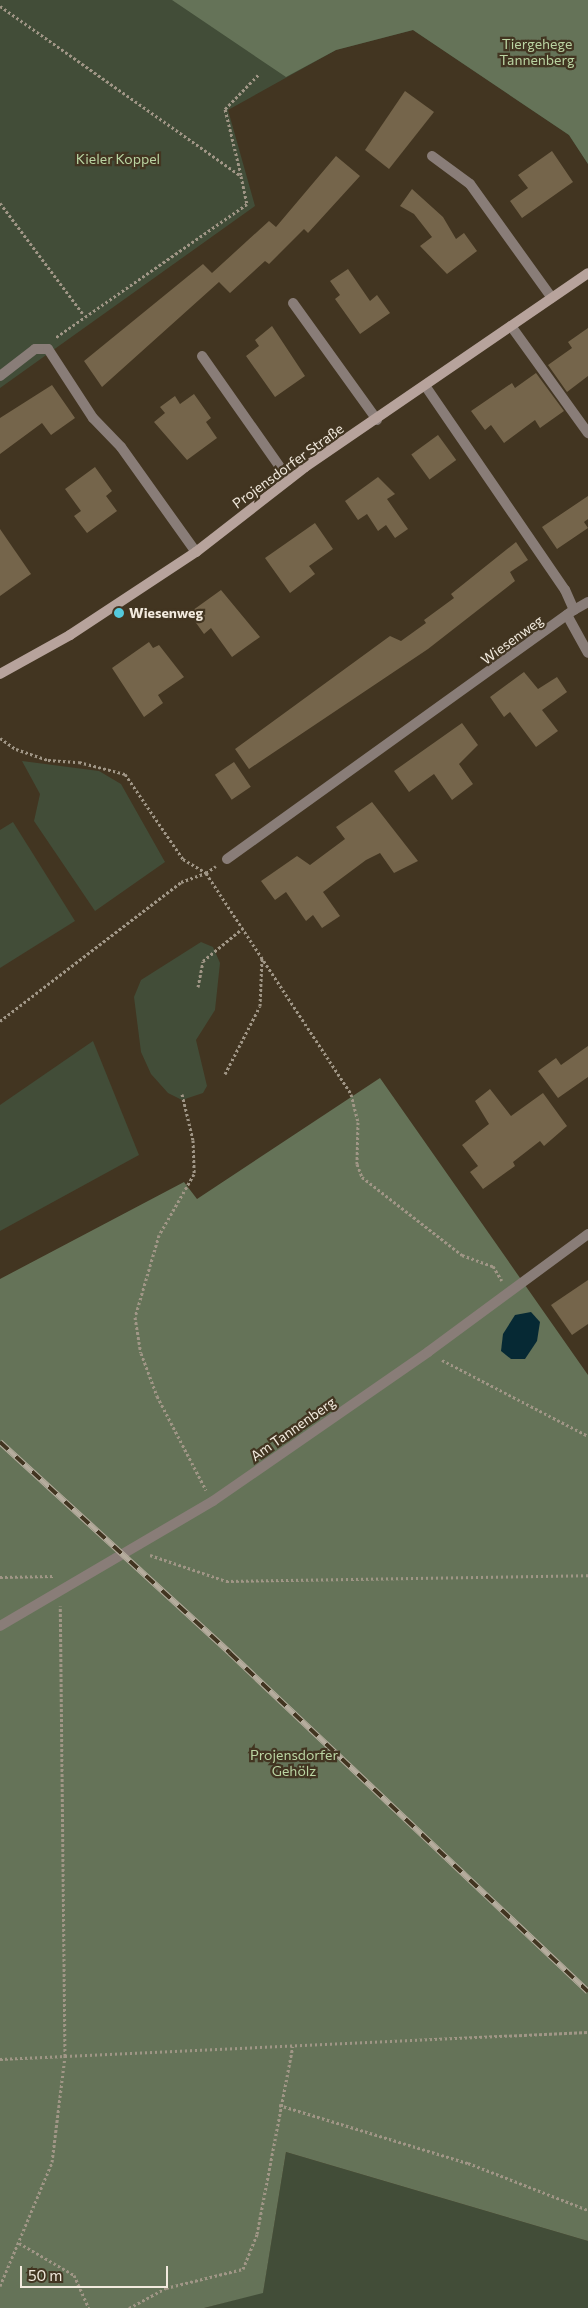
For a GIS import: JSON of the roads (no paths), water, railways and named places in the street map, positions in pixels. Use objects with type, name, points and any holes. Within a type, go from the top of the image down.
[{"type":"street","points":[[432,156],[470,184],[552,298]]},
{"type":"street","name":"Projensdorfer Straße","points":[[0,674],[70,636],[196,552],[289,480],[426,387],[588,273]]},
{"type":"street","points":[[293,303],[377,420]]},
{"type":"street","points":[[511,326],[588,433]]},
{"type":"street","points":[[0,376],[36,349],[48,349],[93,418],[122,447],[196,552]]},
{"type":"street","points":[[202,356],[289,480]]},
{"type":"street","points":[[426,387],[565,590],[570,613],[588,653]]},
{"type":"street","name":"Wiesenweg","points":[[227,859],[588,602]]},
{"type":"street","name":"Am Tannenberg","points":[[0,1626],[60,1593],[213,1501],[428,1352],[509,1290],[588,1234]]},
{"type":"water","points":[[531,1312],[540,1322],[537,1341],[525,1359],[511,1359],[501,1351],[503,1334],[515,1315]]},
{"type":"railway","points":[[0,1442],[230,1653],[588,1992]]},
{"type":"place","name":"Wiesenweg","points":[[119,613]]},
{"type":"park label","name":"Tiergehege Tannenberg","points":[[537,52]]},
{"type":"park label","name":"Kieler Koppel","points":[[118,159]]},
{"type":"park label","name":"Projensdorfer Gehölz","points":[[294,1764]]}]
